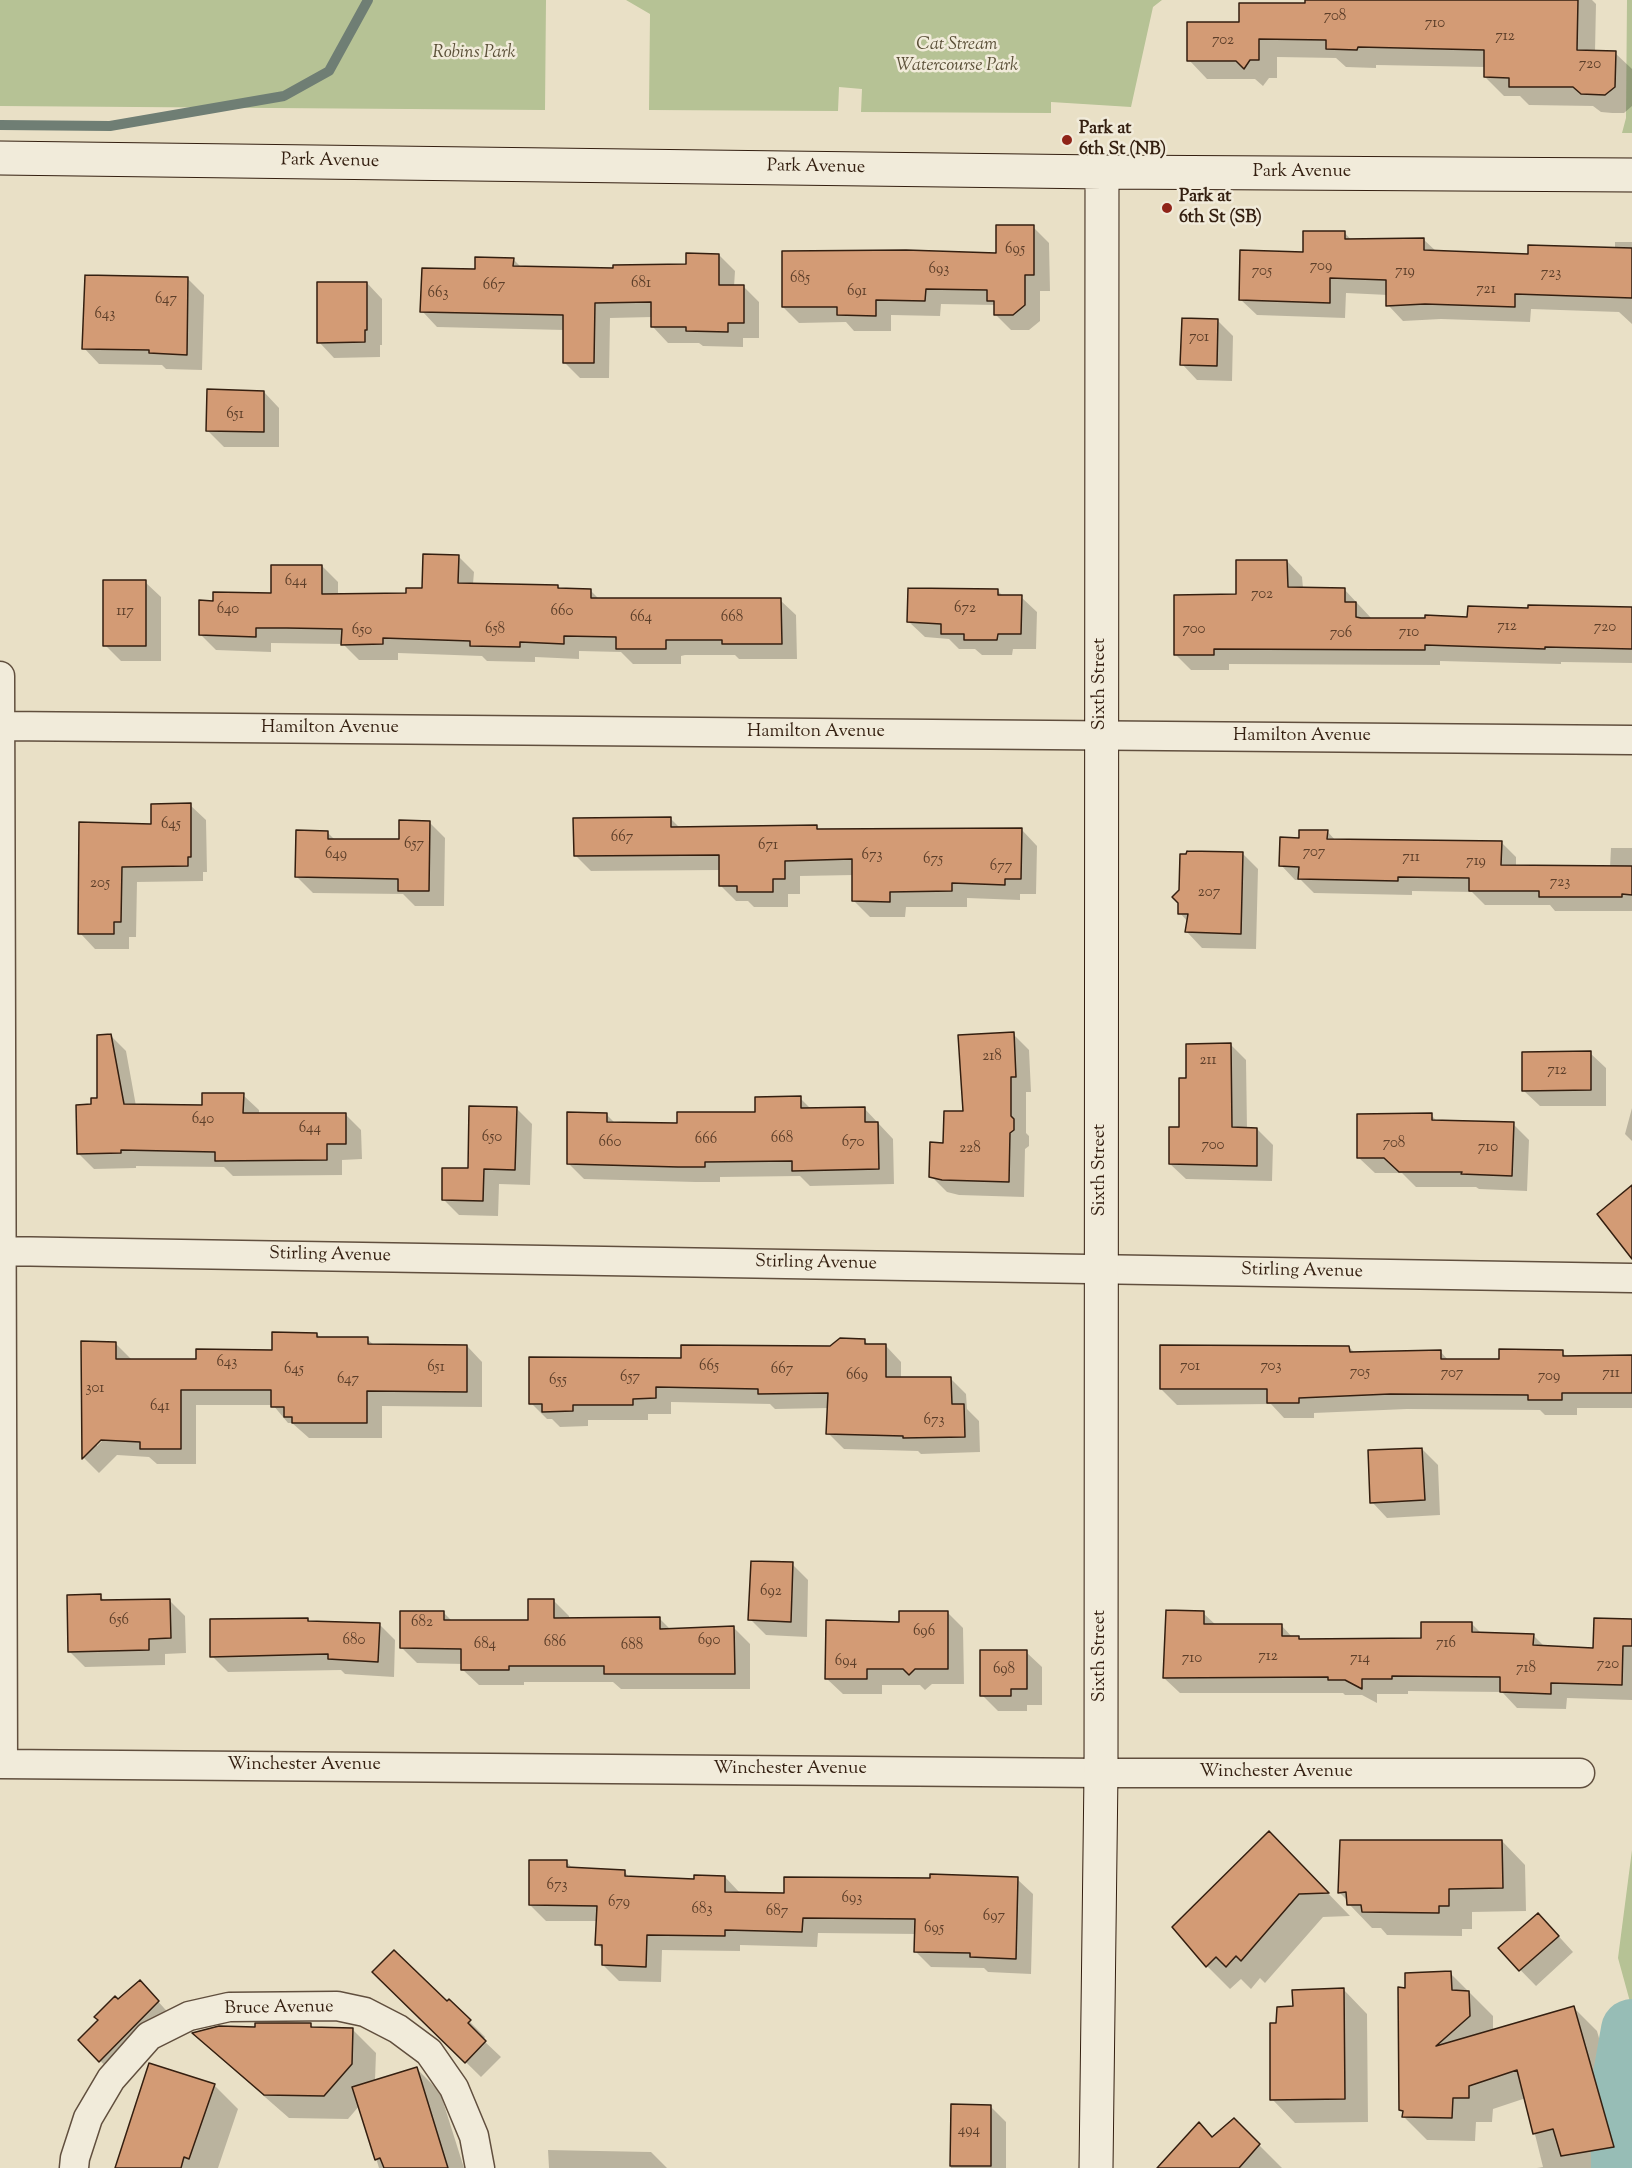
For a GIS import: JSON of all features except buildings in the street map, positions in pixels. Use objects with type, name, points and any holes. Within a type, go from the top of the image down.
[{"type":"street","name":"Park Avenue","points":[[0,158],[1102,172],[1632,175]]},
{"type":"street","name":"Sixth Street","points":[[1096,2168],[1101,1773],[1102,172]]},
{"type":"street","points":[[0,676],[2,1764]]},
{"type":"street","name":"Hamilton Avenue","points":[[0,726],[1632,740]]},
{"type":"street","name":"Stirling Avenue","points":[[1,1251],[1632,1278]]},
{"type":"street","name":"Winchester Avenue","points":[[2,1764],[1101,1773],[1580,1773]]},
{"type":"street","name":"Bruce Avenue","points":[[74,2168],[88,2118],[111,2079],[149,2036],[189,2016],[229,2007],[337,2007],[365,2012],[398,2029],[429,2052],[454,2088],[474,2136],[480,2168]]},
{"type":"green space","name":"Robins Park","points":[[0,0],[546,0],[545,110],[0,106]]},
{"type":"green space","name":"Cat Stream Watercourse Park","points":[[626,0],[1162,0],[1153,7],[1131,107],[1051,102],[1051,113],[861,112],[862,89],[839,87],[838,111],[649,110],[650,14]]},
{"type":"green space","points":[[1627,0],[1632,0],[1632,133],[1622,133],[1626,118]]},
{"type":"green space","points":[[1632,1850],[1632,2009],[1618,1958]]},
{"type":"waterway","points":[[0,125],[110,126],[284,96],[329,71],[368,0]]},
{"type":"waterway","points":[[1622,2168],[1621,2092],[1632,2030]]},
{"type":"place","name":"Park at 6th St (NB)","points":[[1067,140]]},
{"type":"place","name":"Park at 6th St (SB)","points":[[1167,208]]}]
